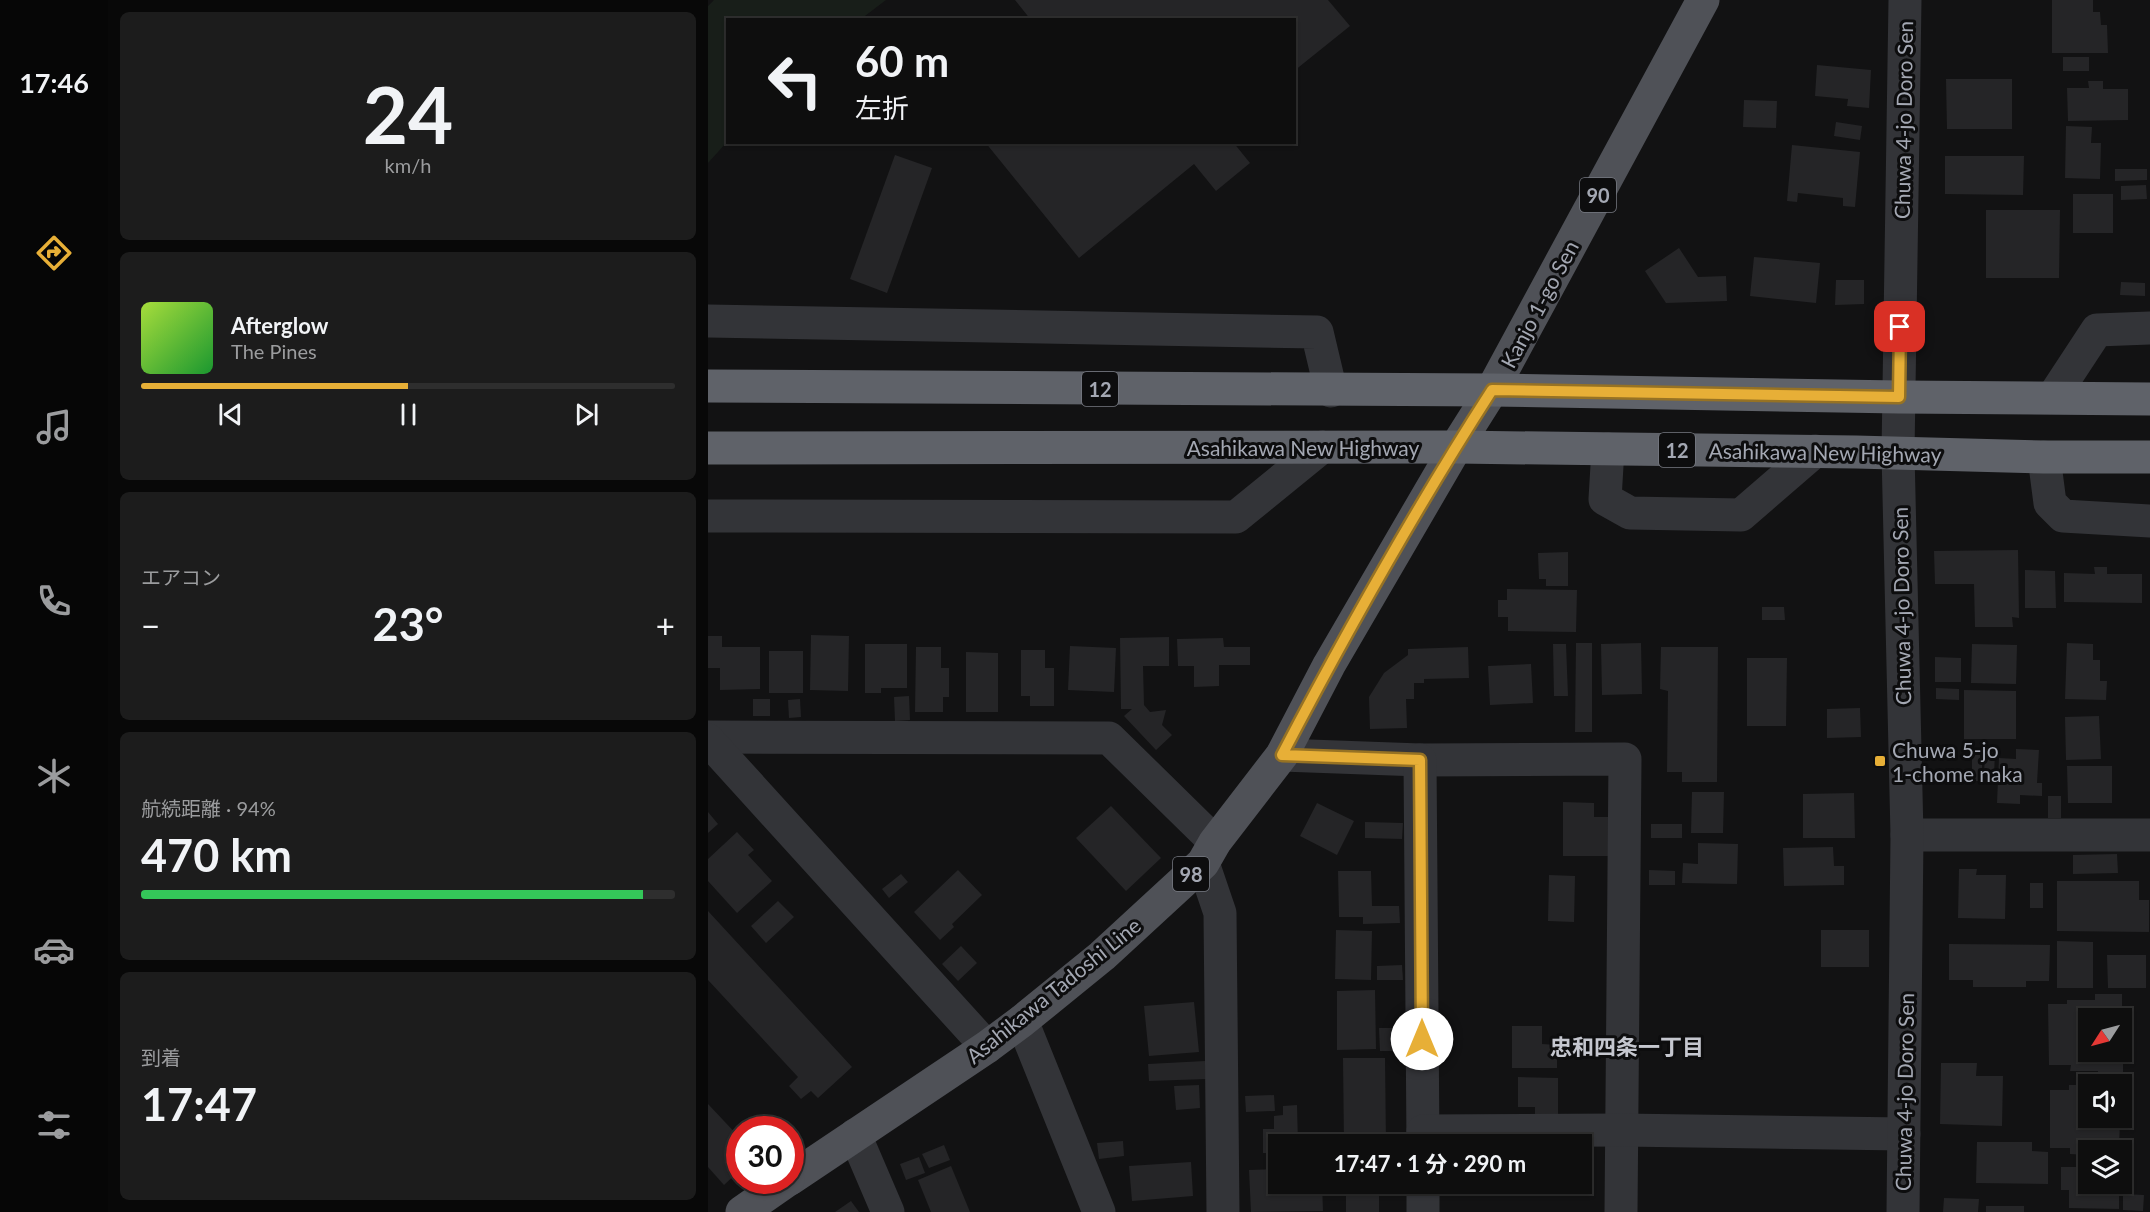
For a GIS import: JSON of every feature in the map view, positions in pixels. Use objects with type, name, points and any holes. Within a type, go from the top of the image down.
[{"type":"highway","name":"12","points":[[708,386],[1331,391],[1492,390],[2150,399]]},
{"type":"highway","name":"Asahikawa New Highway","points":[[708,448],[1456,447],[2150,457]]},
{"type":"main road","name":"Kanjo 1-go Sen","points":[[1456,447],[1492,390],[1703,0]]},
{"type":"main road","name":"Asahikawa Tadoshi Line","points":[[804,1170],[1022,1021],[1102,956],[1209,852],[1282,755],[1329,665],[1456,447]]},
{"type":"main road","name":"Asahikawa Tadoshi Line","points":[[742,1212],[768,1194]]},
{"type":"street","name":"Chuwa 4-jo Doro Sen","points":[[1903,1212],[1906,835],[1898,453],[1905,0]]},
{"type":"street","points":[[708,321],[1317,332],[1331,391]]},
{"type":"street","points":[[2053,397],[2097,330],[2150,328]]},
{"type":"street","points":[[708,516],[1236,517],[1323,447]]},
{"type":"street","points":[[1608,449],[1605,499],[1630,513],[1741,515],[1815,452]]},
{"type":"street","points":[[2044,457],[2050,503],[2063,516],[2150,521]]},
{"type":"street","points":[[708,739],[1109,738],[1209,852],[1220,913],[1223,1212]]},
{"type":"street","points":[[708,739],[987,1047]]},
{"type":"street","points":[[1282,755],[1420,760],[1625,759],[1621,1212]]},
{"type":"street","points":[[1420,760],[1423,1134]]},
{"type":"street","points":[[1906,835],[2150,835]]},
{"type":"street","points":[[1022,1021],[1099,1212]]},
{"type":"street","points":[[1522,1134],[1622,1130],[1904,1134]]},
{"type":"street","points":[[855,1135],[888,1212]]},
{"type":"street","points":[[1423,1194],[1423,1212]]},
{"type":"shaded area","points":[[714,0],[886,0],[862,18],[726,18],[726,143],[708,163],[708,6]]},
{"type":"building","points":[[1015,0],[1328,0],[1350,26],[1296,69],[1296,18],[1029,18]]},
{"type":"building","points":[[2052,0],[2093,0],[2093,12],[2100,12],[2101,25],[2107,25],[2108,53],[2052,53]]},
{"type":"building","points":[[2063,57],[2089,57],[2089,71],[2063,71]]},
{"type":"building","points":[[1817,65],[1871,70],[1869,108],[1847,106],[1848,99],[1815,96]]},
{"type":"building","points":[[1946,79],[2012,79],[2012,129],[1947,129]]},
{"type":"building","points":[[2088,81],[2103,81],[2103,89],[2128,89],[2128,120],[2068,121],[2067,88],[2089,88]]},
{"type":"building","points":[[1744,100],[1777,101],[1776,128],[1743,127]]},
{"type":"building","points":[[1836,122],[1862,126],[1860,140],[1834,136]]},
{"type":"building","points":[[2066,126],[2092,127],[2091,143],[2101,143],[2100,179],[2065,178]]},
{"type":"building","points":[[987,144],[1235,144],[1250,163],[1216,191],[1194,164],[1079,258]]},
{"type":"building","points":[[1792,145],[1860,152],[1855,207],[1843,206],[1843,198],[1798,193],[1797,202],[1787,201]]},
{"type":"building","points":[[895,155],[932,168],[887,293],[850,279]]},
{"type":"building","points":[[1945,156],[2024,156],[2023,195],[1945,194]]},
{"type":"building","points":[[2115,169],[2147,169],[2147,180],[2115,181]]},
{"type":"building","points":[[2146,185],[2147,199],[2121,200],[2121,186]]},
{"type":"building","points":[[2073,194],[2113,194],[2113,233],[2073,233]]},
{"type":"building","points":[[1986,210],[2060,210],[2059,278],[1986,278]]},
{"type":"building","points":[[1679,248],[1698,277],[1726,276],[1727,301],[1666,303],[1645,271]]},
{"type":"building","points":[[1754,257],[1820,263],[1816,303],[1750,296]]},
{"type":"building","points":[[1836,280],[1864,280],[1864,304],[1835,305]]},
{"type":"building","points":[[2121,282],[2145,283],[2145,296],[2120,295]]},
{"type":"building","points":[[2018,550],[2019,618],[2012,617],[2013,627],[1975,627],[1974,584],[1935,584],[1934,551]]},
{"type":"building","points":[[1568,552],[1568,586],[1546,586],[1546,579],[1539,579],[1538,553]]},
{"type":"building","points":[[2094,567],[2107,567],[2107,574],[2142,574],[2142,603],[2064,602],[2064,573],[2095,574]]},
{"type":"building","points":[[2025,570],[2055,571],[2056,608],[2025,608]]},
{"type":"building","points":[[1507,589],[1577,590],[1576,632],[1508,631],[1508,617],[1498,617],[1498,600],[1507,600]]},
{"type":"building","points":[[1762,607],[1784,607],[1785,620],[1762,620]]},
{"type":"building","points":[[811,635],[849,636],[848,691],[810,690]]},
{"type":"building","points":[[708,636],[722,636],[722,647],[760,647],[760,689],[720,690],[720,668],[708,668]]},
{"type":"building","points":[[1169,637],[1169,666],[1143,666],[1144,705],[1150,712],[1166,710],[1162,725],[1172,735],[1156,750],[1124,716],[1132,709],[1121,709],[1120,638]]},
{"type":"building","points":[[1223,638],[1224,647],[1250,647],[1250,665],[1219,665],[1219,686],[1194,687],[1194,666],[1178,666],[1177,639]]},
{"type":"building","points":[[1576,643],[1592,643],[1592,732],[1575,732]]},
{"type":"building","points":[[1641,643],[1642,694],[1602,695],[1601,644]]},
{"type":"building","points":[[2067,643],[2093,644],[2093,660],[2100,660],[2100,681],[2107,681],[2106,700],[2065,699]]},
{"type":"building","points":[[865,644],[907,644],[907,688],[881,688],[881,693],[865,693]]},
{"type":"building","points":[[1553,644],[1566,644],[1568,696],[1554,696]]},
{"type":"building","points":[[1972,644],[2017,645],[2016,684],[1971,683]]},
{"type":"building","points":[[1070,646],[1116,648],[1114,692],[1068,690]]},
{"type":"building","points":[[916,647],[941,647],[941,668],[949,668],[949,697],[943,697],[943,712],[915,712]]},
{"type":"building","points":[[1468,647],[1469,678],[1424,679],[1424,683],[1414,683],[1414,699],[1406,699],[1407,728],[1370,729],[1369,697],[1384,673],[1408,655],[1408,649]]},
{"type":"building","points":[[1661,647],[1718,647],[1717,782],[1682,782],[1682,772],[1667,772],[1668,691],[1660,689]]},
{"type":"building","points":[[1021,650],[1045,650],[1045,668],[1054,668],[1054,706],[1030,706],[1030,696],[1021,696]]},
{"type":"building","points":[[769,651],[803,651],[803,693],[769,693]]},
{"type":"building","points":[[966,652],[998,653],[998,712],[966,712]]},
{"type":"building","points":[[1935,657],[1961,658],[1961,682],[1935,682]]},
{"type":"building","points":[[1747,658],[1787,658],[1786,726],[1747,726]]},
{"type":"building","points":[[1531,664],[1533,703],[1490,705],[1488,666]]},
{"type":"building","points":[[1936,688],[1959,689],[1959,700],[1936,699]]},
{"type":"building","points":[[1964,690],[2016,691],[2016,739],[1964,739]]},
{"type":"building","points":[[909,696],[910,720],[895,721],[894,697]]},
{"type":"building","points":[[753,699],[770,699],[770,716],[753,716]]},
{"type":"building","points":[[800,699],[801,717],[789,718],[788,700]]},
{"type":"building","points":[[1860,708],[1861,737],[1827,738],[1827,709]]},
{"type":"building","points":[[2099,716],[2101,759],[2066,760],[2065,717]]},
{"type":"building","points":[[2016,749],[2039,750],[2037,783],[2042,783],[2042,796],[2020,795],[2020,804],[1997,803],[1999,758],[2016,759]]},
{"type":"building","points":[[1985,752],[1995,752],[1994,776],[1984,776]]},
{"type":"building","points":[[1972,755],[1982,755],[1982,781],[1972,781]]},
{"type":"building","points":[[2067,766],[2112,766],[2112,803],[2068,803]]},
{"type":"building","points":[[1692,792],[1724,792],[1723,833],[1691,833]]},
{"type":"building","points":[[1854,793],[1855,838],[1803,838],[1803,794]]},
{"type":"building","points":[[2048,796],[2061,796],[2061,818],[2048,818]]},
{"type":"building","points":[[1563,802],[1594,803],[1594,817],[1610,817],[1610,856],[1563,856]]},
{"type":"building","points":[[1317,803],[1354,821],[1337,855],[1300,836]]},
{"type":"building","points":[[1111,806],[1161,858],[1126,891],[1076,838]]},
{"type":"building","points":[[708,812],[718,824],[708,833]]},
{"type":"building","points":[[1365,822],[1403,823],[1402,839],[1365,838]]},
{"type":"building","points":[[1651,824],[1682,824],[1682,838],[1651,838]]},
{"type":"building","points":[[737,832],[754,850],[748,855],[772,881],[737,913],[708,881],[708,859]]},
{"type":"building","points":[[1698,843],[1738,844],[1737,884],[1682,883],[1683,863],[1698,864]]},
{"type":"building","points":[[1833,847],[1834,866],[1844,866],[1844,885],[1784,886],[1783,848]]},
{"type":"building","points":[[2117,854],[2118,873],[2073,874],[2073,855]]},
{"type":"building","points":[[1959,869],[1977,869],[1976,875],[2006,875],[2005,919],[1958,918]]},
{"type":"building","points":[[958,870],[982,895],[952,924],[954,927],[940,940],[914,912]]},
{"type":"building","points":[[1649,870],[1675,871],[1675,885],[1649,885]]},
{"type":"building","points":[[1338,871],[1371,871],[1372,906],[1399,906],[1400,923],[1363,924],[1363,917],[1339,917]]},
{"type":"building","points":[[901,874],[908,882],[889,898],[882,889]]},
{"type":"building","points":[[1549,875],[1575,876],[1574,922],[1548,921]]},
{"type":"building","points":[[2057,881],[2139,881],[2139,900],[2149,900],[2149,932],[2057,931]]},
{"type":"building","points":[[2030,883],[2043,883],[2043,908],[2030,908]]},
{"type":"building","points":[[778,901],[794,917],[766,943],[751,926]]},
{"type":"building","points":[[708,911],[852,1067],[818,1098],[811,1091],[801,1099],[789,1086],[798,1077],[708,980]]},
{"type":"building","points":[[1336,930],[1372,931],[1371,980],[1335,979]]},
{"type":"building","points":[[1821,930],[1869,930],[1869,967],[1821,967]]},
{"type":"building","points":[[2057,941],[2093,942],[2093,988],[2057,988]]},
{"type":"building","points":[[1949,944],[2050,945],[2049,981],[2026,981],[2026,987],[1973,987],[1973,980],[1949,980]]},
{"type":"building","points":[[961,946],[977,963],[958,981],[942,964]]},
{"type":"building","points":[[2107,955],[2146,955],[2146,988],[2108,988]]},
{"type":"building","points":[[1402,965],[1403,980],[1377,980],[1377,966]]},
{"type":"building","points":[[1375,990],[1376,1049],[1337,1050],[1337,991]]},
{"type":"building","points":[[2095,994],[2122,994],[2122,1008],[2078,1008],[2078,1062],[2123,1062],[2123,1074],[2070,1071],[2071,1065],[2049,1065],[2048,1004],[2067,1004],[2067,1000],[2095,1000]]},
{"type":"building","points":[[1194,1002],[1199,1052],[1149,1056],[1144,1006]]},
{"type":"building","points":[[1512,1026],[1542,1026],[1542,1044],[1557,1045],[1557,1068],[1512,1068]]},
{"type":"building","points":[[1379,1028],[1401,1028],[1401,1051],[1380,1051]]},
{"type":"building","points":[[1343,1058],[1385,1058],[1386,1134],[1344,1134]]},
{"type":"building","points":[[1205,1061],[1206,1079],[1149,1081],[1148,1064]]},
{"type":"building","points":[[1941,1063],[1977,1063],[1976,1076],[2003,1076],[2002,1126],[1940,1124]]},
{"type":"building","points":[[1518,1077],[1558,1078],[1558,1114],[1535,1114],[1535,1107],[1518,1107]]},
{"type":"building","points":[[1199,1085],[1200,1108],[1176,1110],[1174,1086]]},
{"type":"building","points":[[2069,1085],[2078,1085],[2078,1128],[2120,1128],[2119,1140],[2078,1140],[2078,1154],[2070,1154],[2070,1148],[2050,1148],[2050,1090],[2069,1090]]},
{"type":"building","points":[[1274,1095],[1275,1111],[1246,1112],[1245,1096]]},
{"type":"building","points":[[708,1104],[726,1123],[726,1183],[724,1185],[708,1167]]},
{"type":"building","points":[[1297,1105],[1298,1134],[1268,1134],[1268,1153],[1263,1153],[1263,1129],[1274,1129],[1274,1116],[1283,1115],[1283,1106]]},
{"type":"building","points":[[1123,1141],[1124,1156],[1099,1159],[1097,1143]]},
{"type":"building","points":[[1977,1142],[2032,1142],[2032,1151],[2048,1152],[2048,1184],[1976,1183]]},
{"type":"building","points":[[944,1145],[950,1160],[929,1168],[922,1154]]},
{"type":"building","points":[[919,1157],[925,1173],[906,1180],[900,1164]]},
{"type":"building","points":[[1191,1162],[1193,1196],[1132,1201],[1129,1166]]},
{"type":"building","points":[[951,1166],[970,1212],[931,1212],[918,1180]]},
{"type":"building","points":[[2061,1167],[2078,1167],[2078,1194],[2119,1194],[2119,1209],[2069,1208],[2069,1190],[2061,1190]]},
{"type":"building","points":[[1268,1169],[1268,1194],[1322,1194],[1323,1211],[1251,1212],[1249,1170]]},
{"type":"building","points":[[1346,1194],[1379,1194],[1379,1212],[1346,1212]]},
{"type":"building","points":[[2123,1194],[2144,1195],[2143,1211],[2123,1210]]},
{"type":"building","points":[[1944,1198],[1979,1199],[1978,1212],[1943,1212]]},
{"type":"building","points":[[851,1201],[859,1212],[835,1212]]},
{"type":"building","points":[[1986,1206],[2024,1206],[2024,1212],[1986,1212]]},
{"type":"place","name":"Chuwa 5-jo 1-chome naka","points":[[1880,761]]},
{"type":"district","name":"忠和四条一丁目","points":[[1627,1046]]},
{"type":"route","points":[[1422,1039],[1420,760],[1282,755],[1329,665],[1456,447],[1492,390],[1899,397],[1900,327]]}]
